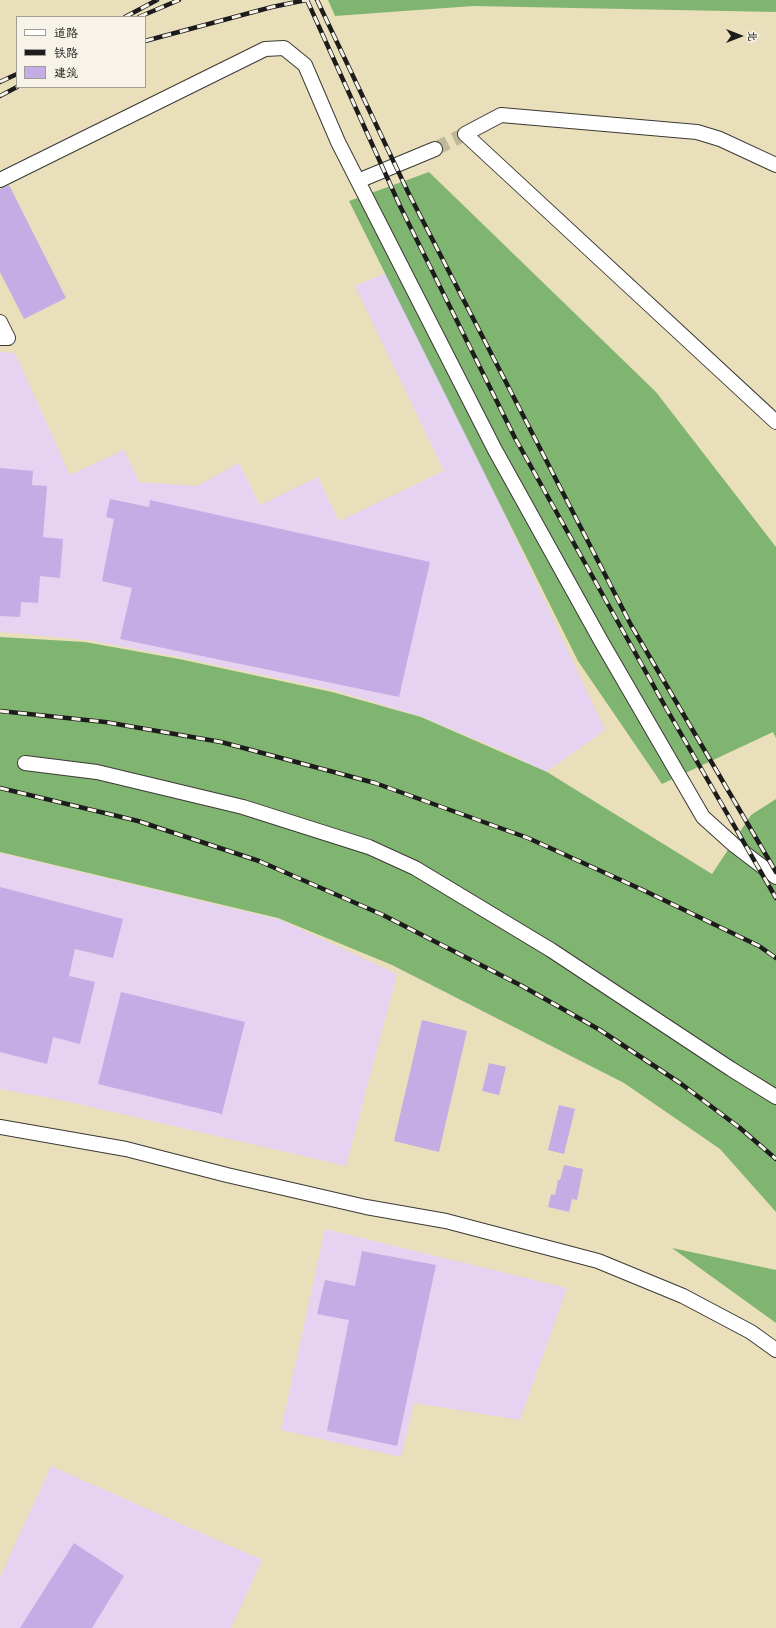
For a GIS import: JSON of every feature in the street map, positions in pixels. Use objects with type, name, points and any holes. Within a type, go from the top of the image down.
[{"type":"street","points":[[0,180],[265,49],[284,48],[305,65],[338,142],[496,450],[601,641],[703,817],[734,845],[776,877]]},
{"type":"street","points":[[776,165],[720,139],[697,132],[501,115],[465,134],[776,422]]},
{"type":"street","points":[[358,181],[434,149]]},
{"type":"street","points":[[0,322],[8,338],[0,338]]},
{"type":"street","points":[[25,763],[96,772],[243,807],[369,847],[415,868],[552,950],[731,1069],[776,1097]]},
{"type":"street","points":[[0,1127],[126,1149],[227,1175],[366,1207],[446,1221],[598,1261],[682,1296],[751,1332],[776,1350]]},
{"type":"shaded area","points":[[391,271],[605,730],[546,772],[512,755],[420,716],[333,690],[179,657],[87,640],[0,632],[0,352],[15,353],[70,475],[124,450],[139,482],[197,486],[239,463],[260,505],[318,477],[339,521],[444,471],[355,286]]},
{"type":"shaded area","points":[[0,853],[281,920],[397,974],[346,1166],[66,1101],[0,1089]]},
{"type":"shaded area","points":[[325,1229],[567,1288],[520,1420],[414,1403],[401,1457],[281,1430]]},
{"type":"shaded area","points":[[51,1466],[262,1560],[231,1628],[0,1628],[0,1577]]},
{"type":"green space","points":[[328,0],[776,0],[776,12],[473,6],[335,16]]},
{"type":"green space","points":[[429,172],[656,392],[776,547],[776,738],[773,732],[662,784],[578,661],[349,201]]},
{"type":"green space","points":[[0,637],[85,642],[179,659],[332,692],[421,717],[547,772],[712,874],[751,815],[776,799],[776,1212],[720,1149],[624,1083],[392,965],[278,918],[0,852]]},
{"type":"green space","points":[[672,1248],[776,1270],[776,1323]]},
{"type":"building","points":[[9,185],[66,298],[24,319],[0,272],[0,189]]},
{"type":"building","points":[[0,468],[33,471],[32,485],[47,486],[43,537],[63,539],[60,578],[40,576],[38,603],[21,602],[20,617],[0,616]]},
{"type":"building","points":[[110,499],[149,507],[150,500],[430,562],[399,697],[120,639],[132,588],[102,581],[114,519],[106,517]]},
{"type":"building","points":[[0,887],[123,919],[113,958],[75,949],[69,976],[95,982],[80,1044],[53,1037],[47,1064],[0,1052]]},
{"type":"building","points":[[121,992],[245,1022],[222,1114],[98,1084]]},
{"type":"building","points":[[422,1020],[467,1031],[439,1152],[394,1141]]},
{"type":"building","points":[[489,1063],[506,1067],[499,1095],[482,1091]]},
{"type":"building","points":[[559,1105],[575,1109],[564,1154],[548,1150]]},
{"type":"building","points":[[564,1165],[583,1169],[577,1200],[572,1199],[569,1212],[548,1207],[551,1194],[555,1195],[558,1180],[560,1180]]},
{"type":"building","points":[[362,1251],[436,1265],[397,1446],[327,1431],[349,1320],[317,1314],[325,1280],[355,1286]]},
{"type":"building","points":[[74,1543],[124,1576],[92,1628],[20,1628]]},
{"type":"tunnel","points":[[435,149],[465,134]]},
{"type":"railway","points":[[127,16],[157,0]]},
{"type":"railway","points":[[141,16],[179,0]]},
{"type":"railway","points":[[146,41],[272,7],[306,0]]},
{"type":"railway","points":[[307,0],[400,206],[515,438],[666,708],[776,898]]},
{"type":"railway","points":[[317,0],[408,192],[631,625],[776,872]]},
{"type":"railway","points":[[0,82],[16,74]]},
{"type":"railway","points":[[0,96],[16,88]]},
{"type":"railway","points":[[0,711],[105,722],[221,742],[375,783],[528,838],[645,891],[759,946],[776,958]]},
{"type":"railway","points":[[0,788],[138,821],[259,861],[383,915],[522,986],[600,1030],[680,1083],[740,1128],[776,1159]]}]
